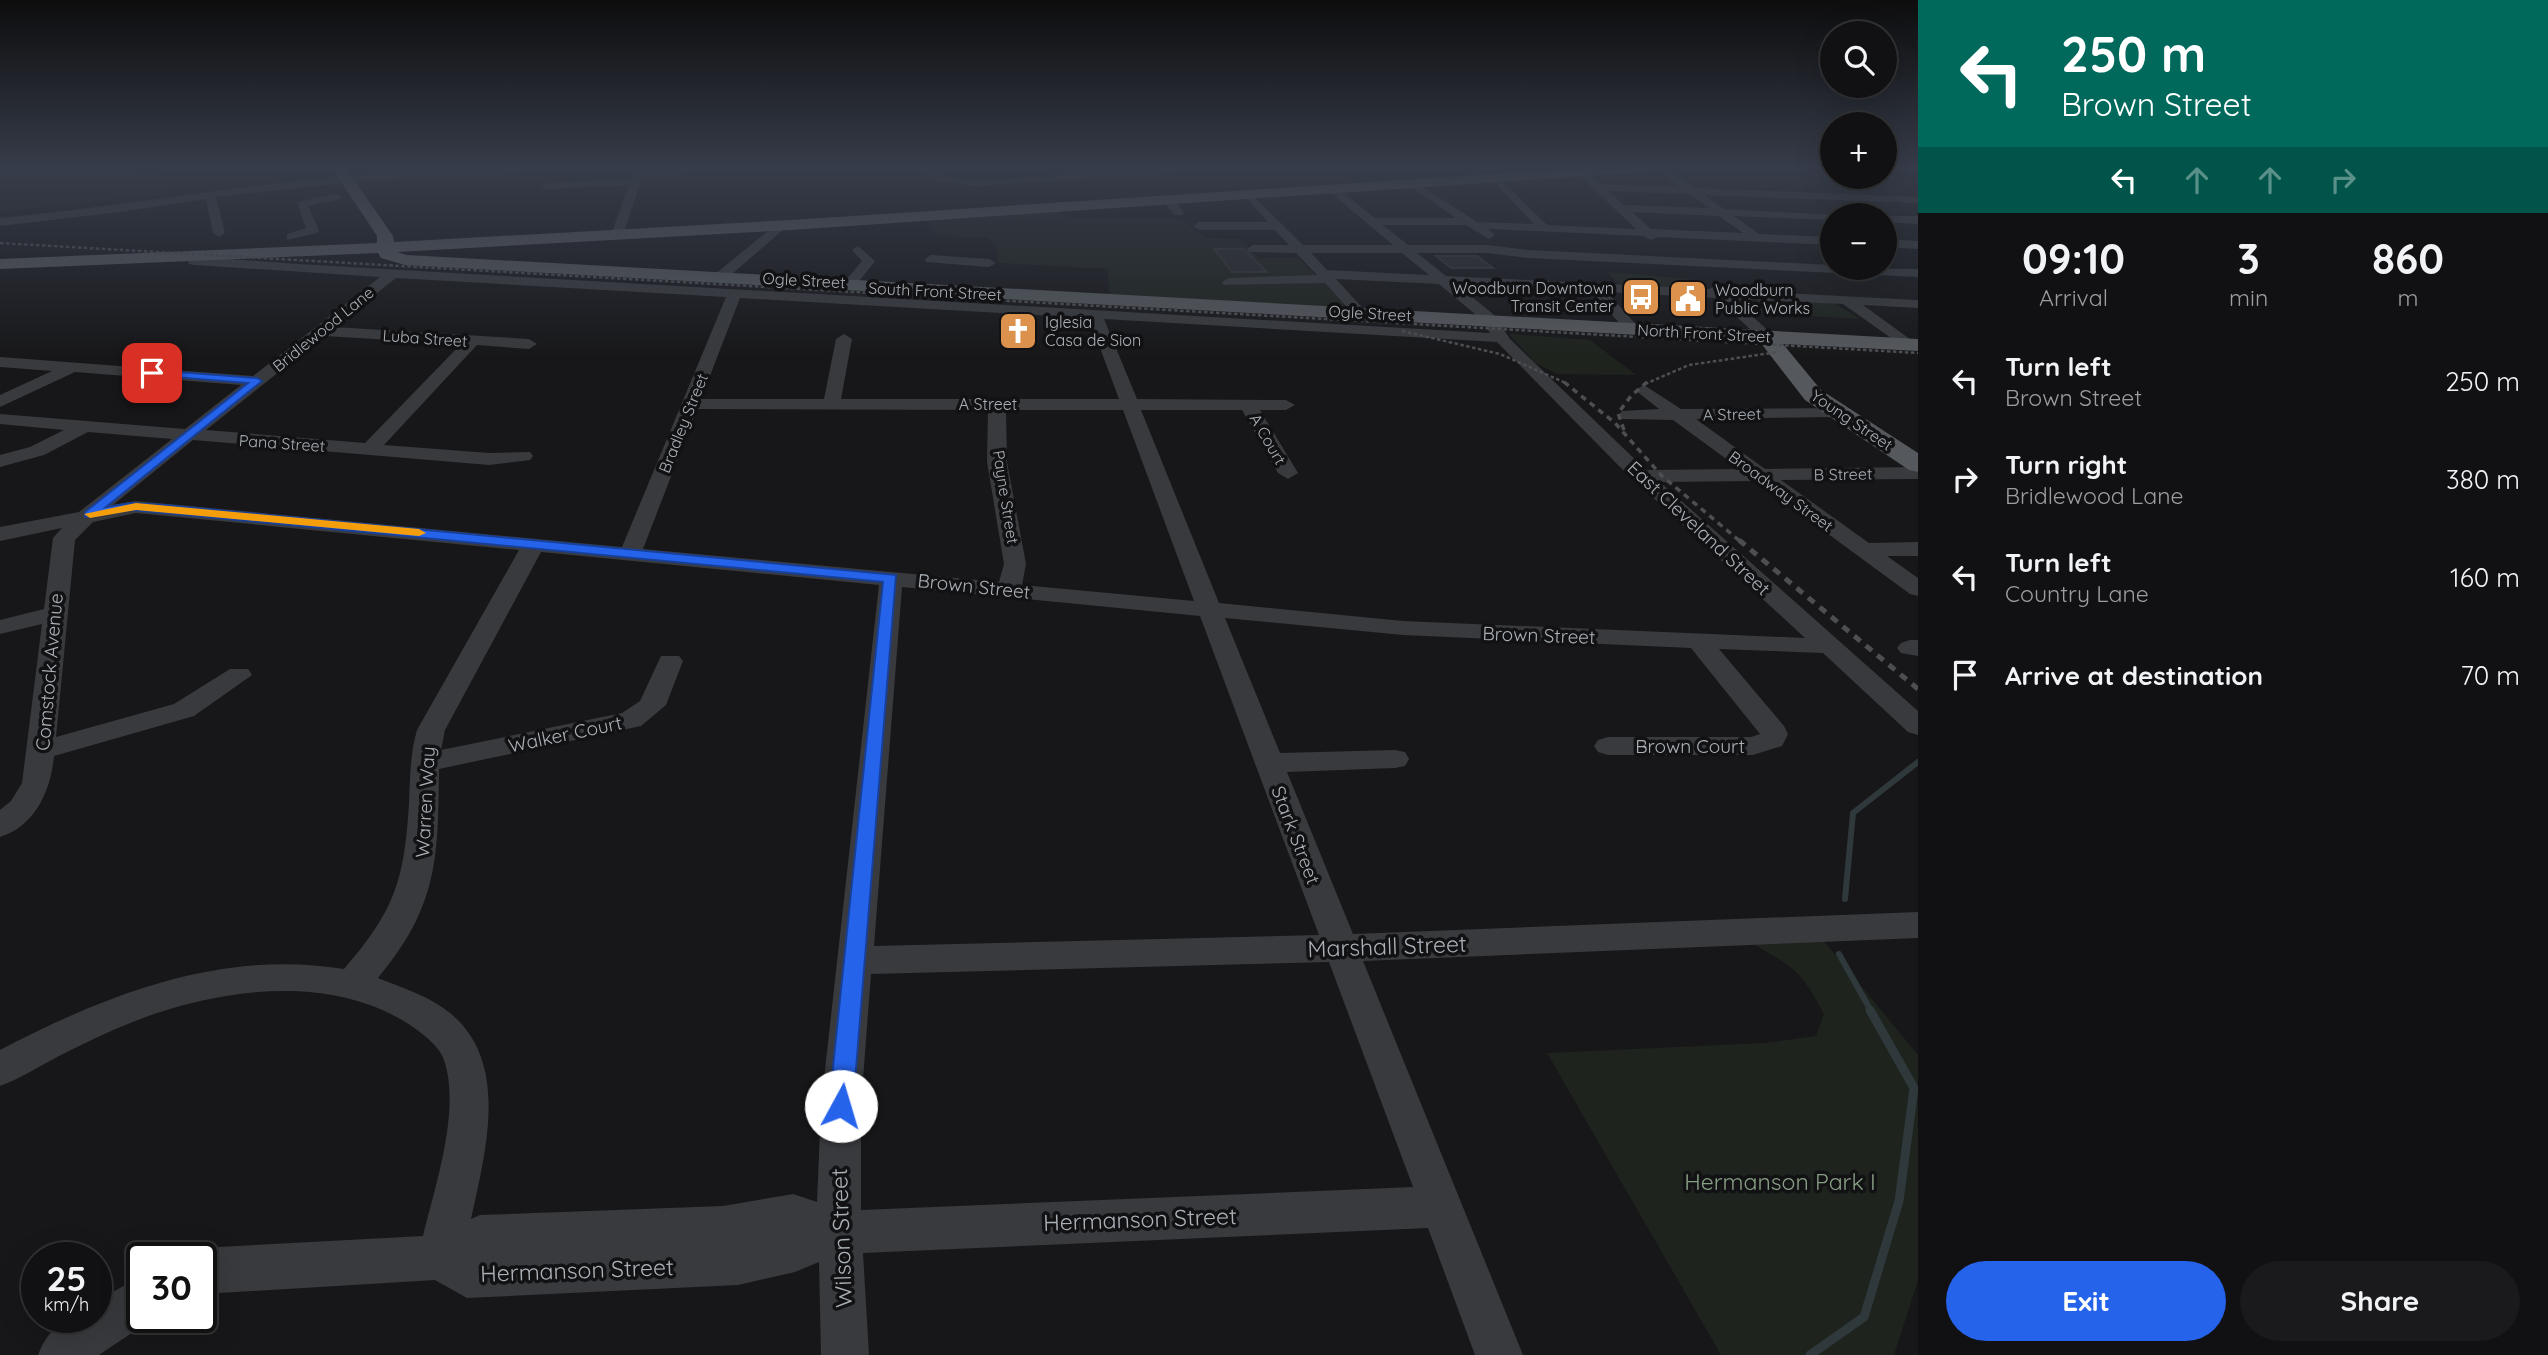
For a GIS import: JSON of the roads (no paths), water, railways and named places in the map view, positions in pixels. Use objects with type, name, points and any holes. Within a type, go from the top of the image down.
[{"type":"main road","points":[[382,231],[386,247]]},
{"type":"main road","points":[[0,264],[193,257],[678,231]]},
{"type":"main road","name":"South Front Street","points":[[386,247],[389,256],[413,261],[1362,315],[1495,330]]},
{"type":"main road","name":"North Front Street","points":[[1495,330],[1632,329],[1913,345]]},
{"type":"main road","name":"Young Street","points":[[1767,337],[1808,390],[1836,412],[1911,456]]},
{"type":"street","points":[[291,237],[309,231]]},
{"type":"street","points":[[719,278],[775,231]]},
{"type":"street","points":[[1284,231],[1362,315]]},
{"type":"street","name":"East Cleveland Street","points":[[1383,231],[1443,280],[1642,476],[1826,646],[1918,726]]},
{"type":"street","points":[[1483,231],[1563,286]]},
{"type":"street","points":[[1627,231],[1820,240]]},
{"type":"street","points":[[1748,231],[1913,345]]},
{"type":"street","points":[[1647,232],[1767,337]]},
{"type":"street","points":[[1897,244],[1918,245]]},
{"type":"street","points":[[1254,249],[1514,252],[1918,273]]},
{"type":"street","points":[[848,286],[869,261],[858,250]]},
{"type":"street","points":[[931,259],[989,256],[974,293]]},
{"type":"street","name":"Ogle Street","points":[[193,257],[194,261],[392,274],[1095,315],[1495,330]]},
{"type":"street","points":[[1897,260],[1918,273]]},
{"type":"street","name":"Bridlewood Lane","points":[[89,514],[392,274]]},
{"type":"street","points":[[1229,282],[1328,277],[1443,280],[1918,304]]},
{"type":"street","points":[[1596,288],[1632,329]]},
{"type":"street","name":"Bradley Street","points":[[631,552],[734,294]]},
{"type":"street","name":"Stark Street","points":[[1095,315],[1499,1355]]},
{"type":"street","name":"Luba Street","points":[[321,331],[529,344]]},
{"type":"street","points":[[832,403],[844,339]]},
{"type":"street","points":[[369,450],[473,341]]},
{"type":"street","points":[[0,362],[257,381]]},
{"type":"street","points":[[0,402],[73,367]]},
{"type":"street","name":"Broadway Street","points":[[1644,390],[1918,589]]},
{"type":"street","name":"A Street","points":[[690,404],[1286,405]]},
{"type":"street","name":"Payne Street","points":[[997,404],[998,462],[1015,564],[1009,590]]},
{"type":"street","name":"A Court","points":[[1247,404],[1288,473]]},
{"type":"street","name":"A Street","points":[[1628,415],[1836,412]]},
{"type":"street","name":"Pana Street","points":[[0,419],[489,459],[523,456]]},
{"type":"street","points":[[0,461],[37,451],[83,427]]},
{"type":"street","name":"B Street","points":[[1642,476],[1918,473]]},
{"type":"street","name":"Brown Street","points":[[0,534],[89,514],[136,507],[631,552],[1424,630],[1826,646]]},
{"type":"street","name":"Comstock Avenue","points":[[0,825],[31,796],[37,783],[62,542],[89,514]]},
{"type":"street","name":"Warren Way","points":[[354,982],[386,946],[415,894],[422,861],[425,763],[431,730],[534,544]]},
{"type":"street","points":[[1862,550],[1918,549]]},
{"type":"street","name":"Wilson Street","points":[[845,1355],[840,1232],[841,1106],[891,578]]},
{"type":"street","points":[[0,627],[54,614]]},
{"type":"street","name":"Brown Court","points":[[1608,746],[1753,746],[1772,740],[1774,734],[1770,726],[1700,642]]},
{"type":"street","name":"Walker Court","points":[[425,763],[631,720],[652,705],[670,661]]},
{"type":"street","points":[[42,750],[184,710],[239,675]]},
{"type":"street","points":[[1268,763],[1395,760]]},
{"type":"street","name":"Marshall Street","points":[[856,961],[1339,948],[1918,925]]},
{"type":"street","points":[[0,1069],[119,1012],[199,987],[277,976],[316,976],[354,982],[425,1015],[441,1027],[462,1056],[467,1072],[467,1121],[441,1257],[217,1271]]},
{"type":"street","name":"Hermanson Street","points":[[441,1257],[467,1275],[726,1264],[795,1250],[840,1232],[1441,1207]]},
{"type":"street","points":[[62,1355],[90,1332],[126,1309]]},
{"type":"waterway","points":[[1845,899],[1853,813],[1918,762]]},
{"type":"waterway","points":[[1839,954],[1871,1011]]},
{"type":"waterway","points":[[1810,1355],[1864,1317],[1899,1201],[1914,1088],[1870,1010]]},
{"type":"railway","points":[[0,243],[1918,353]]},
{"type":"railway","points":[[1402,331],[1500,354],[1565,383]]},
{"type":"railway","points":[[1645,384],[1689,365],[1778,352]]},
{"type":"railway","points":[[1624,430],[1618,413],[1631,396],[1647,382]]},
{"type":"railway","points":[[1565,383],[1615,423],[1662,476],[1741,542]]},
{"type":"railway","points":[[1739,540],[1918,689]]},
{"type":"place","name":"Woodburn Downtown Transit Center","points":[[1641,297]]},
{"type":"place","name":"Woodburn Public Works","points":[[1688,299]]},
{"type":"place","name":"Iglesia Casa de Sion","points":[[1018,331]]},
{"type":"park label","name":"Hermanson Park I","points":[[1780,1181]]}]
